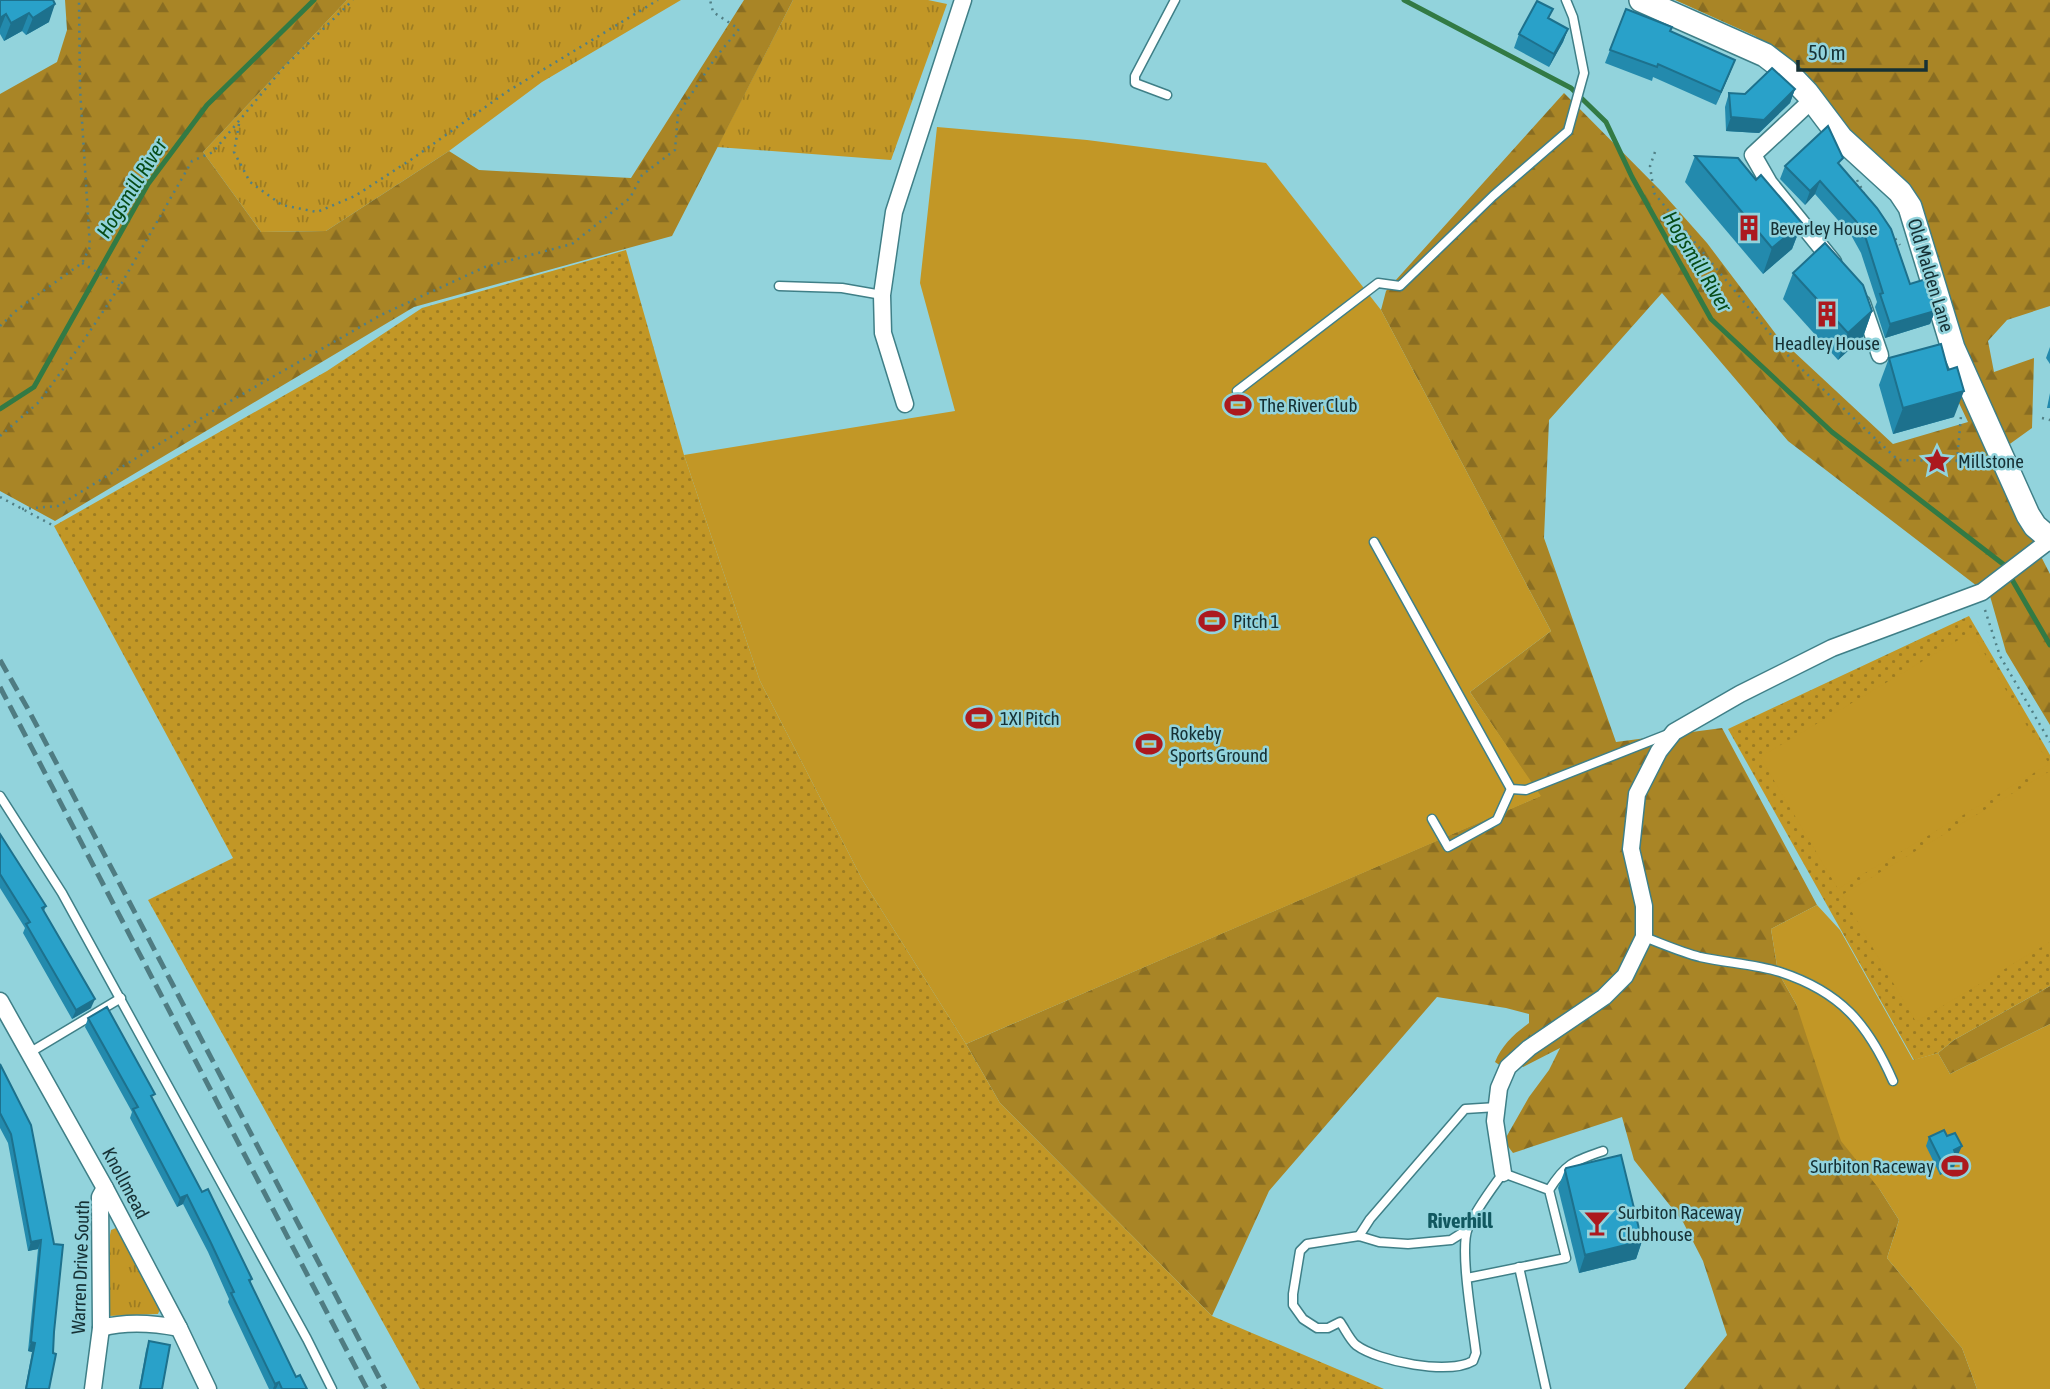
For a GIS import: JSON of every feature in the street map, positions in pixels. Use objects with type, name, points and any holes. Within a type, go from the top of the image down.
[{"type":"main road","name":"Old Malden Lane","points":[[1641,0],[1765,55],[1786,71],[1841,138],[1900,192],[1910,207],[1953,348],[2028,515],[2050,540]]},
{"type":"street","points":[[905,404],[883,333],[881,295],[894,212],[963,0]]},
{"type":"street","points":[[1812,100],[1753,155],[1769,183],[1859,294],[1880,355]]},
{"type":"street","points":[[1503,1172],[1495,1121],[1499,1088],[1507,1067],[1529,1048],[1604,997],[1625,976],[1644,937],[1644,906],[1631,849],[1636,794],[1659,751],[1674,732],[1740,694],[1832,649],[1982,592],[2050,540]]},
{"type":"street","name":"Knollmead","points":[[0,1001],[105,1188],[208,1389]]},
{"type":"street","name":"Warren Drive South","points":[[93,1389],[101,1328],[100,1197],[105,1188]]},
{"type":"street","points":[[101,1328],[132,1323],[178,1328]]},
{"type":"lane","points":[[1167,95],[1135,83],[1135,76],[1175,0]]},
{"type":"lane","points":[[1237,391],[1378,283],[1400,286],[1493,196],[1568,131],[1584,73],[1573,17],[1566,0]]},
{"type":"lane","points":[[779,286],[842,288],[881,295]]},
{"type":"lane","points":[[1374,542],[1511,789]]},
{"type":"lane","points":[[1511,789],[1525,790],[1674,732]]},
{"type":"lane","points":[[1432,820],[1448,847],[1497,820],[1511,789]]},
{"type":"lane","points":[[0,796],[62,893],[121,998],[282,1293],[331,1389]]},
{"type":"lane","points":[[1644,937],[1698,956],[1778,972],[1822,990],[1841,1003],[1871,1036],[1892,1081]]},
{"type":"lane","points":[[29,1053],[121,998]]},
{"type":"lane","points":[[1359,1236],[1370,1219],[1465,1109],[1497,1107]]},
{"type":"lane","points":[[1467,1278],[1566,1258],[1549,1191],[1560,1173],[1572,1162],[1603,1151]]},
{"type":"lane","points":[[1467,1230],[1451,1240],[1408,1244],[1379,1242],[1359,1236],[1307,1244],[1300,1251],[1293,1305],[1303,1319],[1317,1328],[1328,1328],[1340,1322],[1355,1345],[1394,1362],[1451,1368],[1465,1366],[1473,1361],[1476,1353],[1464,1250],[1467,1230],[1503,1172],[1549,1191]]},
{"type":"lane","points":[[1520,1267],[1546,1389]]},
{"type":"path","points":[[0,326],[18,309],[83,264],[90,247],[80,89],[79,0]]},
{"type":"path","points":[[0,436],[38,401],[82,343],[120,286],[191,161],[213,152],[283,68],[353,0]]},
{"type":"path","points":[[239,121],[234,152],[250,182],[282,205],[317,212],[355,196],[508,91],[657,0]]},
{"type":"path","points":[[22,509],[58,506],[213,411],[381,315],[485,267],[572,244],[630,198],[642,175],[675,150],[678,114],[716,57],[739,29],[713,12],[710,0]]},
{"type":"path","points":[[1655,152],[1650,166],[1654,193],[1791,359],[1898,460],[1956,461],[1989,470]]},
{"type":"path","points":[[1855,176],[1868,200]]},
{"type":"path","points":[[1892,234],[1900,246]]},
{"type":"path","points":[[83,264],[120,286]]},
{"type":"path","points":[[1956,461],[1961,415]]},
{"type":"path","points":[[2042,418],[2050,420]]},
{"type":"path","points":[[0,497],[54,526]]},
{"type":"path","points":[[1982,592],[1986,616],[2000,656],[2050,742]]},
{"type":"green space","points":[[65,0],[347,0],[203,152],[261,232],[326,231],[449,151],[479,170],[631,178],[744,0],[793,0],[672,236],[414,307],[55,521],[0,491],[0,94],[57,62],[67,30]]},
{"type":"green space","points":[[347,0],[681,0],[542,82],[449,151],[326,231],[261,232],[203,152]]},
{"type":"green space","points":[[793,0],[928,0],[947,4],[891,160],[717,147]]},
{"type":"green space","points":[[1675,0],[2050,0],[2050,306],[2007,320],[1988,341],[1994,372],[2034,358],[2032,428],[2007,446],[1953,321],[1921,216],[1837,121],[1807,74],[1755,36]]},
{"type":"green space","points":[[1564,93],[1660,190],[1707,243],[1778,337],[1893,444],[1968,422],[1939,361],[1948,357],[2003,482],[2050,574],[2050,725],[2006,652],[1990,596],[1788,441],[1662,293],[1549,420],[1544,538],[1616,742],[1722,728],[1817,905],[1771,929],[1778,972],[1796,1004],[1880,1190],[1899,1220],[1887,1258],[1962,1348],[1977,1389],[1684,1389],[1727,1335],[1703,1261],[1683,1222],[1634,1160],[1622,1117],[1513,1153],[1504,1141],[1560,1048],[1523,1067],[1510,1059],[1501,1066],[1495,1062],[1509,1040],[1529,1023],[1529,1014],[1437,997],[1269,1191],[1212,1316],[1000,1103],[966,1044],[1540,796],[1470,692],[1551,631],[1381,310],[1386,291]]},
{"type":"green space","name":"Rokeby Sports Ground","points":[[937,127],[1087,140],[1266,163],[1381,310],[1551,631],[1470,692],[1541,796],[966,1044],[862,879],[760,681],[684,455],[955,411],[920,283]]},
{"type":"green space","points":[[626,250],[684,455],[760,681],[862,879],[1000,1103],[1212,1316],[1384,1389],[420,1389],[148,900],[233,858],[54,526],[327,371],[422,308]]},
{"type":"green space","points":[[1969,616],[2050,755],[2050,986],[1954,1040],[1938,1053],[1914,1060],[1728,729]]},
{"type":"green space","points":[[1972,632],[2049,764],[1838,889],[1760,757]]},
{"type":"green space","points":[[2050,771],[2050,942],[1916,1022],[1842,895]]},
{"type":"green space","name":"Surbiton Raceway","points":[[1817,905],[1840,930],[1913,1060],[1938,1053],[1950,1074],[2050,1024],[2050,1389],[1977,1389],[1962,1348],[1887,1258],[1899,1220],[1880,1190],[1841,1141],[1796,1004],[1778,972],[1771,929]]},
{"type":"green space","points":[[2050,986],[2050,1024],[1950,1074],[1938,1053],[1954,1040]]},
{"type":"green space","points":[[111,1230],[120,1230],[160,1309],[158,1314],[107,1314],[110,1235]]},
{"type":"building","points":[[0,0],[53,0],[55,4],[33,18],[29,13],[11,23],[6,14],[0,18]]},
{"type":"building","points":[[1537,1],[1553,9],[1548,18],[1568,29],[1554,54],[1519,34]]},
{"type":"building","points":[[1626,9],[1672,27],[1670,31],[1735,60],[1721,92],[1658,64],[1657,67],[1610,50]]},
{"type":"building","points":[[1772,68],[1795,89],[1764,120],[1731,117],[1729,93],[1745,94]]},
{"type":"building","points":[[1828,126],[1843,158],[1838,163],[1877,208],[1891,229],[1910,284],[1926,279],[1935,311],[1890,324],[1866,239],[1856,221],[1820,181],[1810,191],[1785,166]]},
{"type":"building","points":[[1695,156],[1738,158],[1756,180],[1761,175],[1802,223],[1772,248]]},
{"type":"building","points":[[1825,243],[1863,285],[1872,311],[1848,333],[1793,273]]},
{"type":"building","points":[[1941,344],[1948,370],[1957,367],[1964,391],[1903,408],[1889,358]]},
{"type":"building","points":[[0,834],[46,906],[42,908],[95,999],[76,1010],[26,924],[30,922],[0,874]]},
{"type":"building","points":[[107,1007],[155,1094],[151,1096],[202,1192],[208,1189],[296,1377],[300,1375],[307,1389],[282,1389],[279,1382],[275,1384],[187,1195],[180,1198],[133,1109],[138,1107],[88,1018]]},
{"type":"building","points":[[0,1064],[31,1125],[54,1244],[63,1245],[54,1332],[53,1353],[56,1354],[49,1389],[26,1389],[35,1343],[31,1342],[41,1240],[31,1242],[11,1134],[0,1113]]},
{"type":"building","points":[[1944,1130],[1947,1136],[1955,1133],[1962,1146],[1954,1150],[1957,1158],[1943,1165],[1929,1137]]},
{"type":"building","name":"Surbiton Raceway Clubhouse","points":[[1621,1155],[1642,1241],[1585,1255],[1565,1170]]},
{"type":"building","points":[[149,1341],[170,1345],[162,1389],[140,1389]]},
{"type":"waterway","name":"Hogsmill River","points":[[0,409],[34,387],[148,184],[207,105],[314,0]]},
{"type":"waterway","name":"Hogsmill River","points":[[1404,0],[1571,88],[1606,122],[1632,177],[1711,319],[1832,432],[2003,564],[2050,645]]},
{"type":"railway","points":[[0,660],[385,1389]]},
{"type":"railway","points":[[0,687],[367,1389]]},
{"type":"place","name":"Beverley House","points":[[1749,228]]},
{"type":"place","name":"Headley House","points":[[1827,314]]},
{"type":"place","name":"The River Club","points":[[1238,405]]},
{"type":"place","name":"Millstone","points":[[1937,461]]},
{"type":"place","name":"Pitch 1","points":[[1212,621]]},
{"type":"place","name":"1XI Pitch","points":[[979,718]]},
{"type":"place","name":"Rokeby Sports Ground","points":[[1149,744]]},
{"type":"place","name":"Surbiton Raceway","points":[[1955,1166]]},
{"type":"place","name":"Surbiton Raceway Clubhouse","points":[[1597,1223]]},
{"type":"district","name":"Riverhill","points":[[1460,1220]]}]
